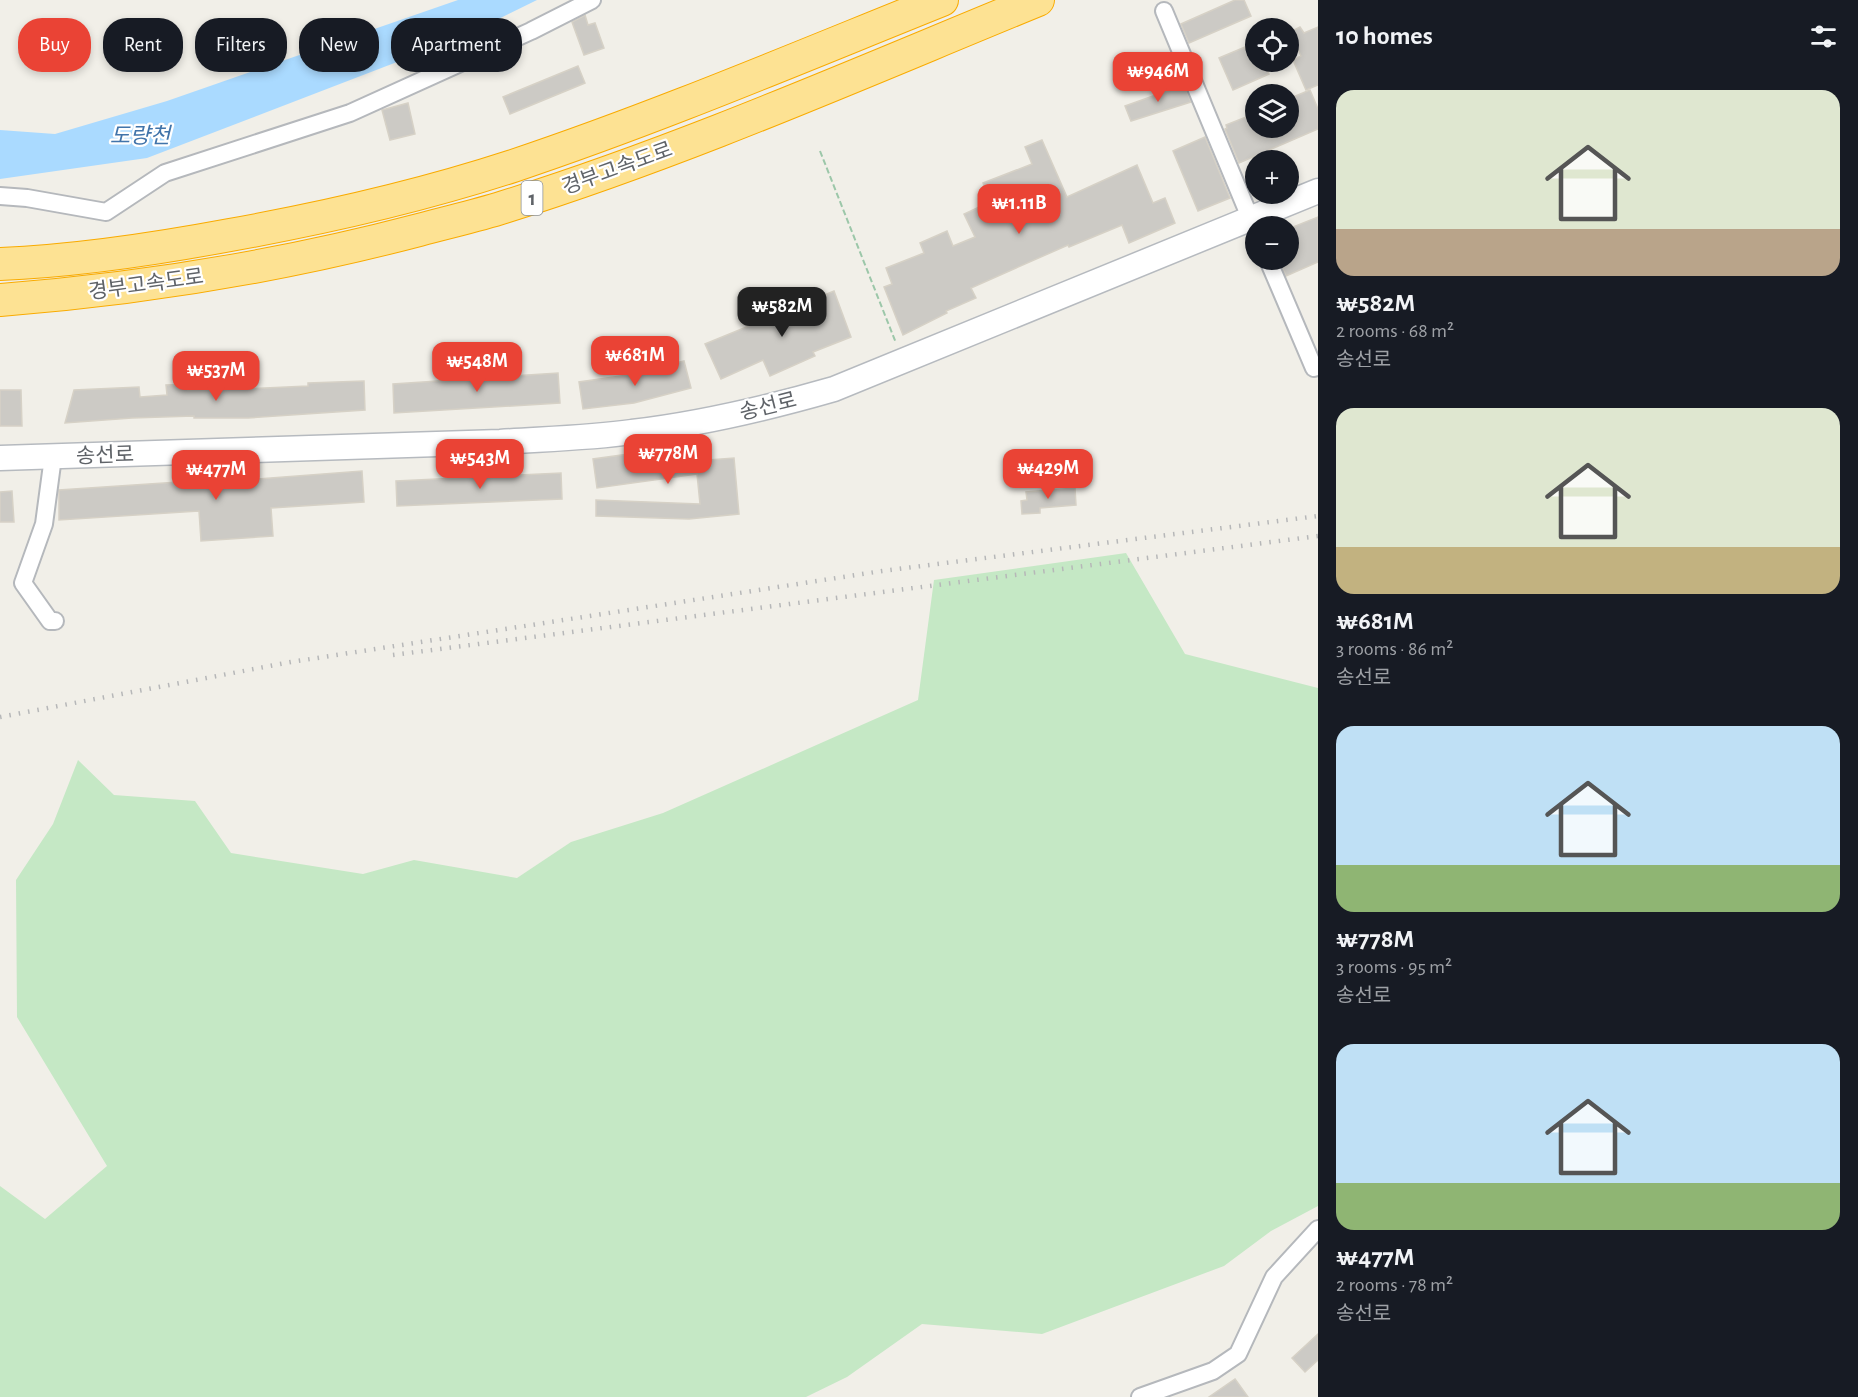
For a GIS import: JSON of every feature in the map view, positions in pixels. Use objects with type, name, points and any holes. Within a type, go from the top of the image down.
[{"type":"highway","name":"경부고속도로","points":[[0,264],[159,248],[292,224],[390,201],[512,166],[669,110],[942,0]]},
{"type":"highway","name":"경부고속도로","points":[[0,300],[138,287],[258,267],[374,242],[501,208],[616,170],[1038,0]]},
{"type":"main road","name":"송선로","points":[[1270,216],[1318,190]]},
{"type":"main road","name":"송선로","points":[[0,458],[500,442],[633,432],[773,407],[834,389],[1245,228]]},
{"type":"street","points":[[0,196],[27,198],[106,212],[165,173],[350,113],[531,31],[591,0]]},
{"type":"street","points":[[1164,11],[1249,216]]},
{"type":"street","points":[[1272,270],[1314,368]]},
{"type":"street","points":[[52,457],[44,524],[23,583],[50,621],[55,621]]},
{"type":"street","points":[[1140,1397],[1213,1371],[1238,1354],[1274,1277],[1318,1229]]},
{"type":"path","points":[[820,151],[903,361]]},
{"type":"green space","points":[[1126,553],[1185,654],[1318,688],[1318,1206],[1271,1231],[1224,1266],[1042,1334],[922,1324],[847,1377],[806,1397],[0,1397],[0,1186],[45,1219],[107,1166],[17,1017],[16,880],[53,824],[78,760],[114,795],[195,801],[231,853],[363,874],[414,860],[517,878],[571,842],[663,813],[918,700],[934,580]]},
{"type":"water","name":"도량천","points":[[458,0],[537,0],[501,18],[406,18]]},
{"type":"water","name":"도량천","points":[[391,23],[391,64],[379,69],[379,27]]},
{"type":"water","name":"도량천","points":[[299,55],[299,72],[371,72],[147,158],[0,179],[0,130],[55,134],[167,101],[251,72],[287,72],[287,59]]},
{"type":"building","points":[[1235,0],[1244,0],[1251,16],[1189,43],[1181,24]]},
{"type":"building","points":[[585,15],[588,25],[595,23],[604,48],[584,55],[572,22]]},
{"type":"building","points":[[1318,27],[1318,85],[1306,90],[1298,72],[1301,56],[1299,28],[1304,33]]},
{"type":"building","points":[[1245,47],[1245,72],[1268,72],[1269,74],[1233,90],[1219,58]]},
{"type":"building","points":[[578,66],[585,83],[510,114],[503,97]]},
{"type":"building","points":[[1184,85],[1191,102],[1131,121],[1125,106]]},
{"type":"building","points":[[1310,90],[1318,109],[1318,129],[1299,137],[1299,94]]},
{"type":"building","points":[[408,103],[415,134],[390,140],[382,110]]},
{"type":"building","points":[[1245,117],[1245,138],[1297,138],[1269,150],[1245,150],[1245,160],[1239,163],[1225,129],[1226,125]]},
{"type":"building","points":[[1205,137],[1230,198],[1198,211],[1173,151]]},
{"type":"building","points":[[1042,140],[1067,197],[1137,165],[1153,203],[1165,198],[1175,223],[1129,243],[1122,225],[1069,247],[1068,245],[971,288],[976,298],[946,311],[947,313],[903,335],[884,287],[892,284],[886,268],[924,253],[920,243],[947,231],[953,246],[975,237],[964,214],[990,202],[983,183],[1032,164],[1025,147]]},
{"type":"building","points":[[1318,217],[1318,262],[1286,276],[1283,270],[1299,270],[1299,225]]},
{"type":"building","points":[[834,291],[851,337],[813,352],[815,356],[770,376],[763,360],[721,379],[705,344]]},
{"type":"building","points":[[684,361],[691,388],[634,403],[583,409],[579,382],[635,374]]},
{"type":"building","points":[[558,373],[560,403],[394,413],[393,384]]},
{"type":"building","points":[[364,381],[365,410],[248,418],[194,418],[194,416],[65,423],[74,390],[139,387],[140,397],[167,395],[166,385],[188,384],[188,390],[244,389]]},
{"type":"building","points":[[0,390],[21,390],[22,426],[0,426]]},
{"type":"building","points":[[679,447],[681,462],[734,458],[739,514],[689,519],[596,516],[596,500],[700,504],[697,474],[597,488],[593,459]]},
{"type":"building","points":[[362,471],[364,502],[271,508],[273,536],[201,541],[199,511],[59,520],[59,490],[193,481],[193,484]]},
{"type":"building","points":[[561,473],[562,499],[397,506],[396,481]]},
{"type":"building","points":[[1075,488],[1076,505],[1040,508],[1040,513],[1022,514],[1021,501],[1027,500],[1026,492]]},
{"type":"building","points":[[12,491],[14,522],[0,522],[0,492]]},
{"type":"building","points":[[1318,1334],[1318,1360],[1305,1372],[1292,1358]]},
{"type":"building","points":[[1235,1379],[1248,1397],[1209,1397]]},
{"type":"railway","points":[[0,717],[291,662],[882,571],[1318,516]]},
{"type":"railway","points":[[393,655],[1318,536]]}]
